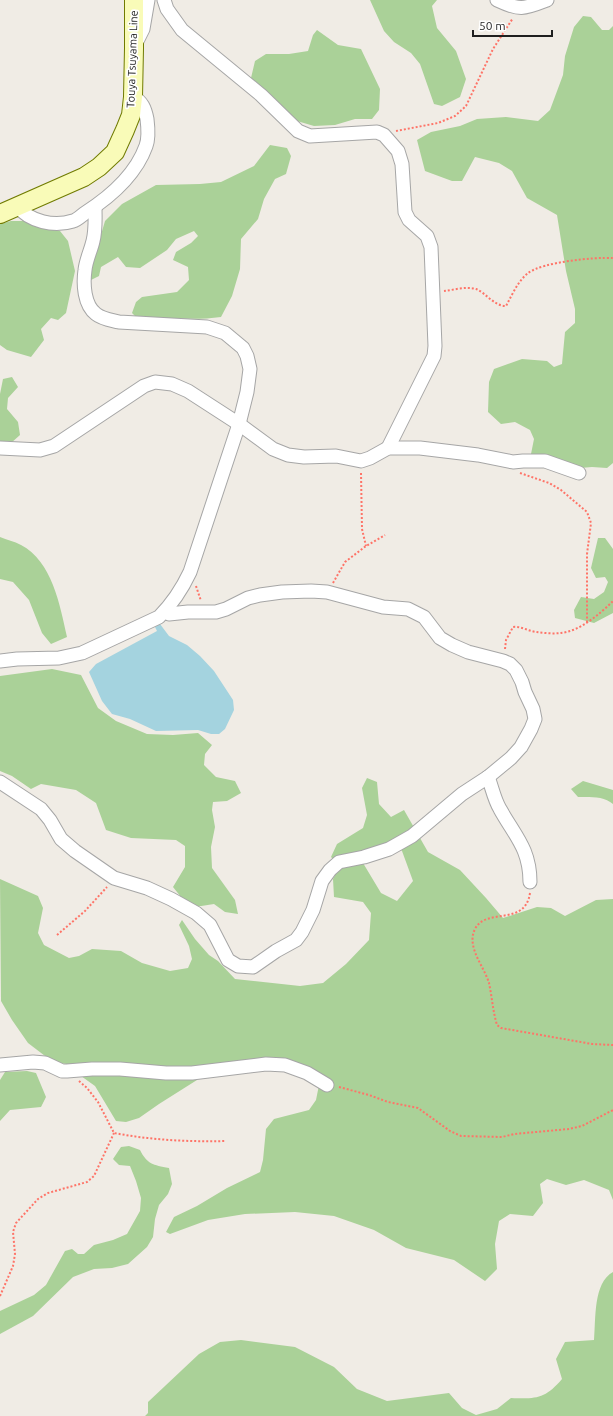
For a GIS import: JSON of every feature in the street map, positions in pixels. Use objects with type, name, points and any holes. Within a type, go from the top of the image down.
[{"type":"main road","name":"Touya Tsuyama Line","points":[[0,214],[84,177],[99,167],[115,152],[131,115],[133,97],[134,0]]},
{"type":"street","points":[[134,48],[143,29],[148,0]]},
{"type":"street","points":[[164,0],[167,9],[182,30],[260,95],[298,131],[310,136],[368,131],[377,132],[384,135],[398,151],[402,164],[405,212],[410,220],[427,236],[431,247],[435,346],[434,356],[388,448]]},
{"type":"street","points":[[496,0],[526,5],[547,0]]},
{"type":"street","points":[[17,206],[21,212],[32,219],[59,224],[74,221],[95,207],[121,184],[137,163],[146,146],[148,127],[146,112],[139,100],[133,97]]},
{"type":"street","points":[[95,207],[93,241],[85,270],[85,292],[90,306],[95,313],[119,322],[207,327],[225,334],[242,348],[247,356],[250,369],[247,392],[239,424],[190,572],[181,590],[158,617]]},
{"type":"street","points":[[0,448],[40,450],[54,446],[144,386],[155,382],[172,384],[188,391],[239,424],[273,450],[288,455],[304,457],[336,456],[361,462],[388,448],[427,448],[478,455],[513,462],[545,461],[579,473]]},
{"type":"street","points":[[0,662],[17,659],[58,658],[82,653],[158,617],[169,614],[216,612],[226,609],[248,598],[260,595],[282,592],[327,592],[383,607],[415,611],[424,617],[440,638],[468,652],[510,664],[516,670],[522,682],[535,719],[521,747],[511,758],[488,777],[462,794],[412,836],[389,849],[364,857],[339,862],[330,870],[322,881],[313,910],[302,932],[296,940],[276,951],[253,967],[238,966],[228,960],[210,925],[196,913],[147,888],[114,878],[75,851],[62,839],[41,809],[0,782]]},
{"type":"street","points":[[488,777],[499,808],[521,842],[528,860],[530,882]]},
{"type":"street","points":[[0,1065],[33,1062],[45,1063],[67,1072],[120,1068],[166,1073],[192,1073],[266,1064],[284,1064],[307,1073],[327,1085]]},
{"type":"path","points":[[384,135],[390,132],[438,123],[455,116],[466,106],[493,49],[511,22],[526,5]]},
{"type":"path","points":[[432,294],[442,291],[468,288],[476,290],[500,306],[506,306],[520,280],[529,272],[542,266],[602,258],[613,258]]},
{"type":"path","points":[[361,462],[362,529],[366,546]]},
{"type":"path","points":[[520,473],[549,483],[561,490],[587,512],[591,523],[587,554],[588,622]]},
{"type":"path","points":[[327,592],[345,562],[366,546],[385,535]]},
{"type":"path","points":[[190,572],[205,613]]},
{"type":"path","points":[[503,662],[506,640],[513,627],[518,626],[534,631],[562,633],[588,622],[600,614],[613,601]]},
{"type":"path","points":[[57,935],[85,912],[114,878]]},
{"type":"path","points":[[530,882],[528,900],[524,908],[518,912],[483,921],[476,927],[473,935],[474,947],[488,982],[497,1025],[501,1028],[592,1044],[613,1045]]},
{"type":"path","points":[[67,1072],[86,1088],[98,1102],[114,1133]]},
{"type":"path","points":[[327,1085],[369,1095],[388,1102],[418,1108],[450,1131],[462,1136],[502,1137],[514,1134],[569,1129],[582,1126],[613,1110]]},
{"type":"path","points":[[114,1133],[139,1138],[207,1142],[226,1141]]},
{"type":"path","points":[[0,1296],[13,1266],[15,1254],[13,1232],[16,1223],[38,1200],[48,1193],[87,1182],[94,1176],[114,1133]]},
{"type":"green space","points":[[370,0],[437,0],[432,6],[437,28],[456,51],[466,79],[460,97],[442,106],[434,104],[420,64],[411,53],[394,42],[384,31]]},
{"type":"green space","points":[[583,16],[591,17],[602,30],[609,30],[613,26],[613,463],[607,468],[580,468],[531,454],[534,439],[530,430],[515,422],[501,424],[488,412],[489,382],[494,369],[522,359],[547,361],[554,367],[562,364],[565,332],[575,323],[575,309],[566,271],[557,215],[527,198],[512,171],[499,163],[475,157],[462,181],[452,181],[425,171],[417,140],[431,132],[460,126],[477,119],[506,117],[538,121],[550,110],[563,75],[565,56],[574,27]]},
{"type":"green space","points":[[317,30],[338,45],[361,49],[380,89],[379,110],[372,119],[355,119],[335,125],[314,126],[297,121],[251,78],[255,61],[266,54],[289,54],[308,51],[313,35]]},
{"type":"green space","points":[[270,145],[287,148],[291,156],[286,174],[275,179],[264,199],[258,219],[241,239],[240,269],[232,296],[221,317],[189,319],[136,317],[132,313],[136,302],[142,297],[177,292],[189,280],[188,267],[173,260],[176,252],[191,243],[198,236],[194,231],[176,239],[167,250],[140,268],[126,267],[118,257],[101,267],[99,276],[89,281],[88,271],[105,221],[122,204],[156,185],[221,182],[254,166]]},
{"type":"green space","points":[[11,221],[24,221],[41,228],[60,231],[68,241],[75,271],[66,313],[58,320],[51,318],[41,329],[44,340],[31,357],[7,350],[0,345],[0,224]]},
{"type":"green space","points":[[12,377],[18,387],[8,398],[7,409],[18,422],[20,435],[11,443],[0,442],[0,394],[3,379]]},
{"type":"green space","points":[[0,537],[21,545],[32,552],[40,562],[53,585],[58,598],[67,637],[51,644],[42,633],[29,600],[13,582],[0,579]]},
{"type":"green space","points":[[598,538],[605,538],[613,549],[613,613],[594,623],[575,618],[574,610],[581,597],[594,599],[604,592],[608,582],[605,577],[596,578],[591,568]]},
{"type":"green space","points":[[52,669],[81,675],[98,708],[116,721],[147,734],[173,735],[198,733],[212,745],[205,754],[204,765],[216,777],[235,781],[241,793],[227,801],[213,802],[212,810],[215,827],[211,847],[212,868],[235,900],[238,914],[225,912],[214,904],[195,907],[181,897],[173,887],[185,867],[185,846],[176,840],[131,838],[106,830],[96,803],[76,790],[41,784],[31,789],[12,776],[0,771],[0,676]]},
{"type":"green space","points":[[367,778],[377,782],[379,804],[391,817],[404,810],[428,852],[460,870],[503,918],[537,907],[551,908],[565,916],[596,900],[613,899],[613,1200],[609,1190],[584,1180],[566,1185],[547,1179],[540,1184],[543,1203],[533,1216],[510,1214],[499,1221],[495,1244],[497,1269],[485,1281],[454,1260],[406,1248],[374,1230],[334,1216],[295,1212],[245,1214],[208,1220],[170,1234],[166,1232],[174,1217],[260,1172],[263,1160],[266,1129],[274,1119],[309,1110],[316,1100],[319,1085],[304,1065],[204,1066],[197,1080],[139,1118],[126,1122],[116,1121],[95,1086],[81,1076],[73,1065],[60,1063],[49,1059],[28,1043],[1,1001],[0,879],[38,896],[43,908],[38,933],[44,945],[69,958],[79,956],[92,949],[121,951],[142,963],[170,971],[188,968],[192,959],[189,946],[179,925],[182,920],[195,939],[209,955],[218,961],[235,979],[300,986],[323,983],[346,964],[369,940],[371,913],[363,902],[334,897],[333,879],[340,866],[363,863],[381,893],[397,901],[413,881],[402,851],[394,842],[335,861],[331,857],[337,844],[363,828],[367,815],[362,788]]},
{"type":"green space","points":[[583,781],[613,790],[613,804],[601,798],[578,797],[571,789]]},
{"type":"green space","points":[[27,1071],[36,1073],[46,1097],[41,1107],[10,1110],[0,1121],[0,1080],[5,1072]]},
{"type":"green space","points":[[129,1146],[140,1150],[145,1158],[151,1163],[169,1168],[172,1184],[168,1194],[159,1205],[155,1219],[153,1237],[147,1247],[128,1264],[112,1268],[94,1269],[73,1277],[33,1316],[0,1334],[0,1311],[34,1295],[46,1285],[65,1251],[72,1249],[78,1254],[84,1254],[94,1245],[113,1240],[127,1234],[140,1211],[141,1198],[130,1166],[119,1165],[113,1159],[121,1147]]},
{"type":"green space","points":[[613,1272],[613,1416],[145,1416],[148,1413],[148,1402],[199,1354],[220,1342],[241,1340],[295,1347],[334,1367],[357,1389],[387,1401],[449,1393],[462,1408],[476,1415],[497,1409],[511,1398],[534,1398],[550,1391],[562,1379],[556,1359],[565,1342],[594,1340],[599,1293],[602,1284]]},
{"type":"water","points":[[160,624],[169,636],[187,645],[200,656],[214,671],[233,700],[234,710],[225,729],[219,734],[211,734],[198,730],[156,731],[130,719],[112,714],[102,701],[89,672],[96,664],[157,631],[155,627]]}]
